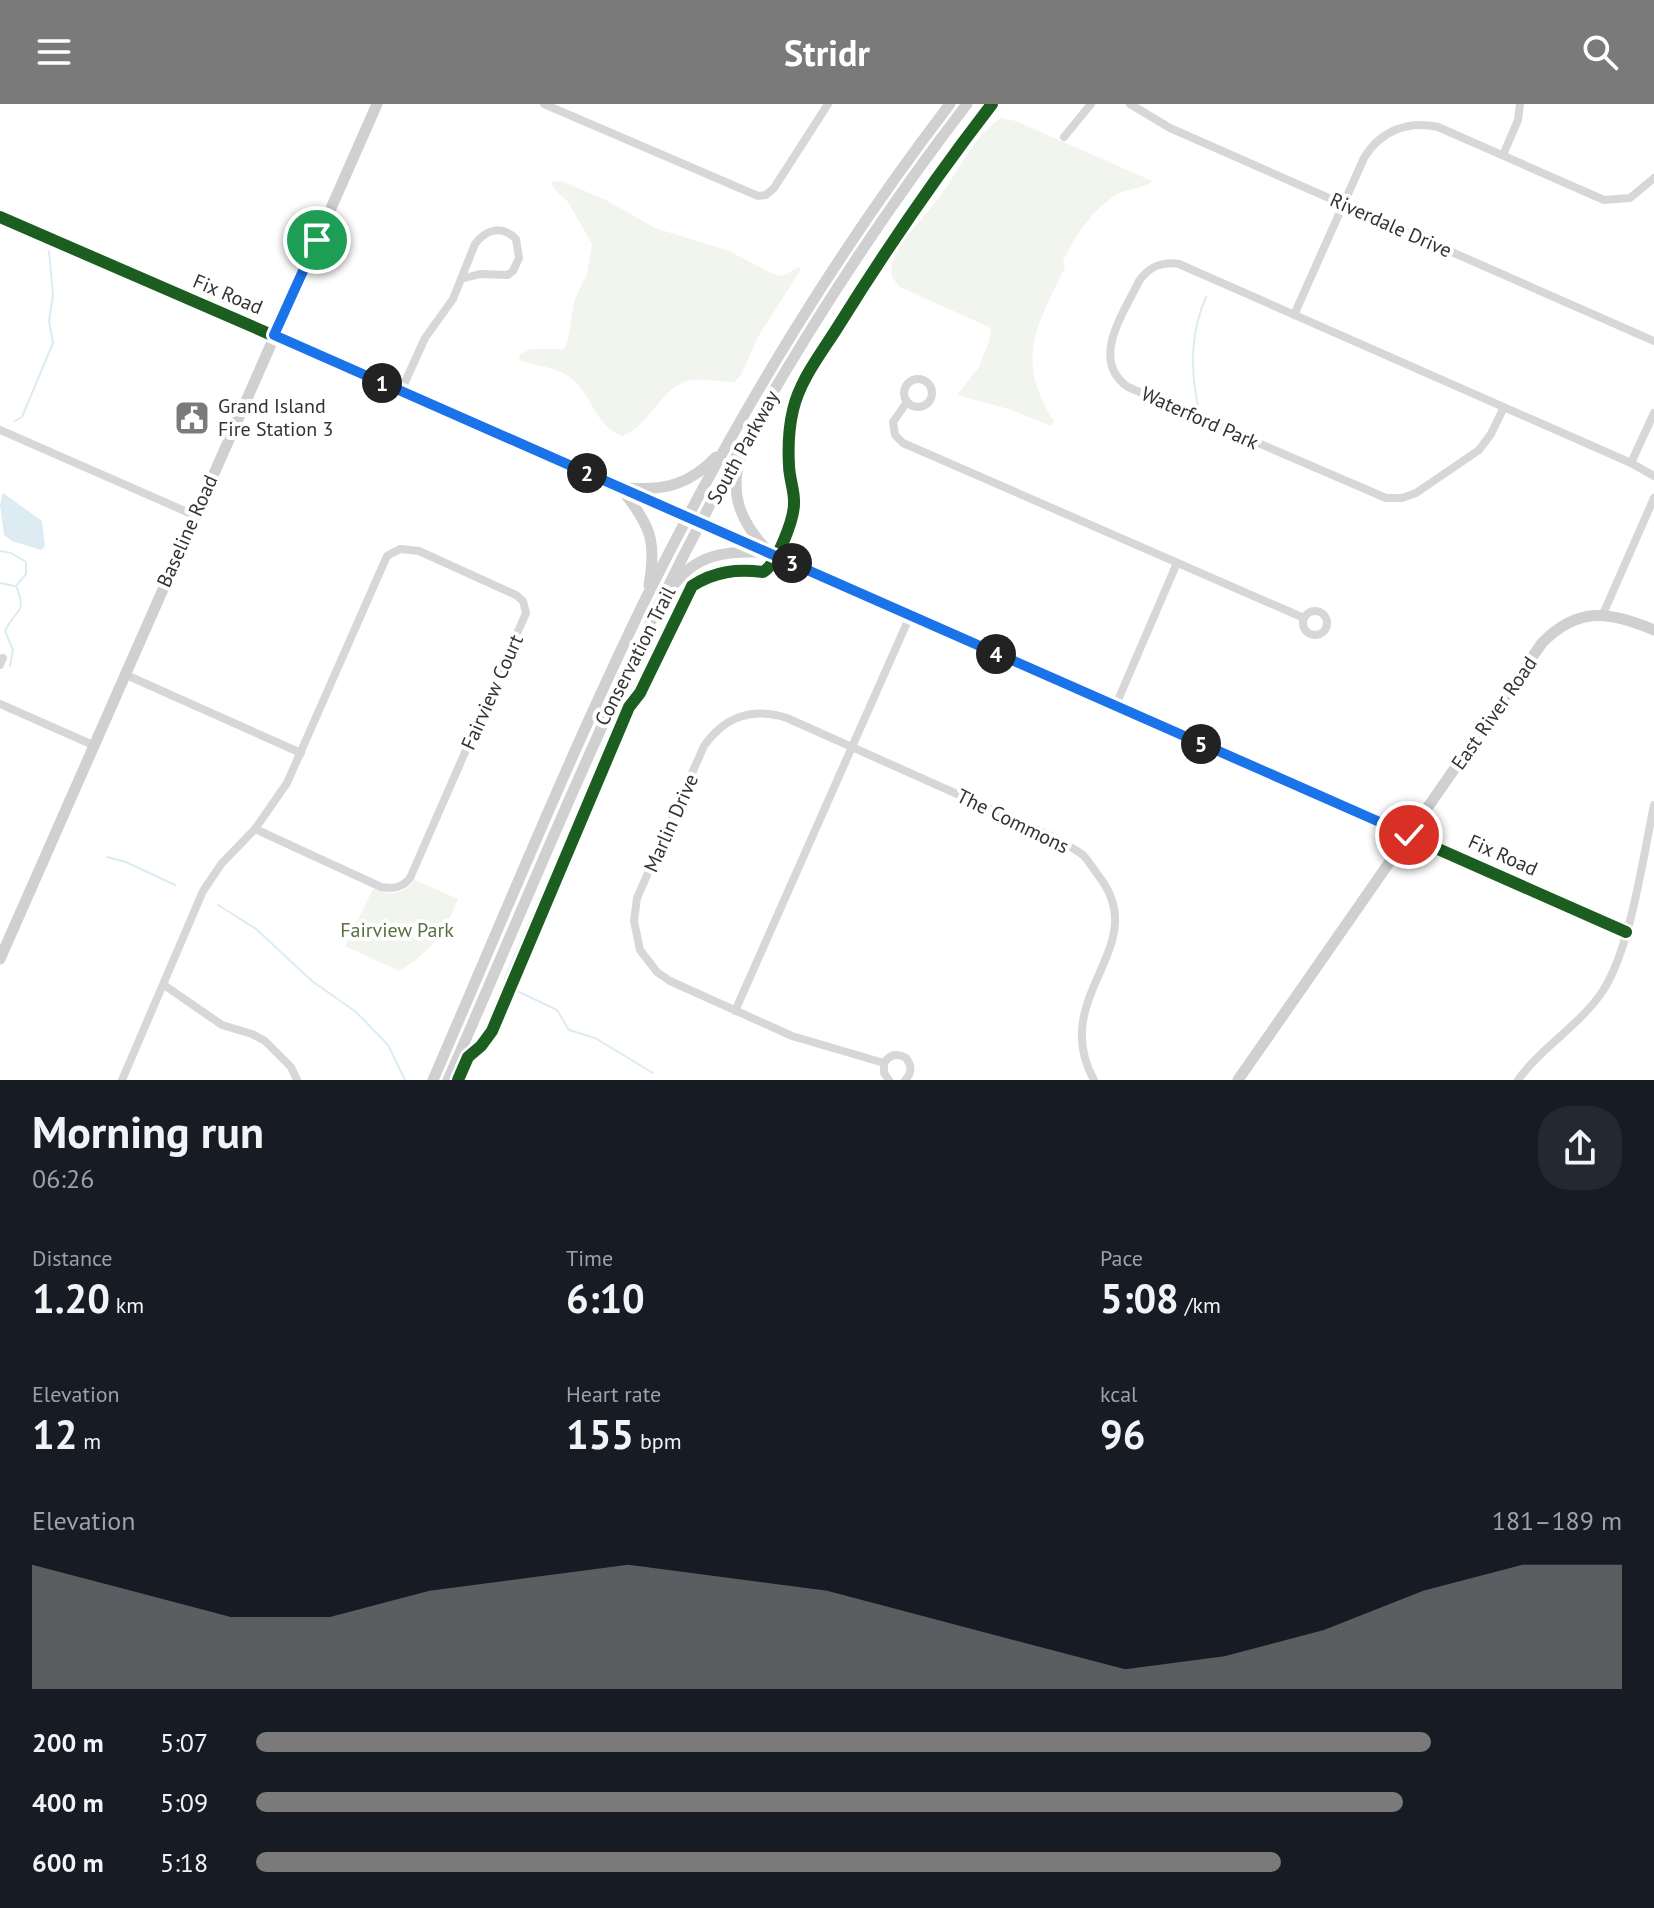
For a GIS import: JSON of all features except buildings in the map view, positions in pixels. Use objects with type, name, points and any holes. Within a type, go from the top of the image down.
[{"type":"main road","name":"Baseline Road","points":[[0,959],[377,104]]},
{"type":"main road","name":"South Parkway","points":[[433,1080],[558,793],[646,600],[688,518],[762,383],[828,276],[950,104]]},
{"type":"main road","name":"South Parkway","points":[[448,1080],[657,609],[700,523],[745,442],[864,249],[967,104]]},
{"type":"main road","name":"Fix Road","points":[[0,217],[1409,835]]},
{"type":"main road","points":[[745,442],[736,481],[737,503],[748,527],[771,554]]},
{"type":"main road","points":[[620,488],[648,490],[677,486],[698,475],[726,447]]},
{"type":"main road","points":[[620,488],[644,520],[652,539],[653,554],[646,600]]},
{"type":"main road","points":[[657,609],[680,576],[708,557],[729,552],[771,554]]},
{"type":"main road","points":[[1603,614],[1625,618],[1654,630]]},
{"type":"main road","name":"East River Road","points":[[1238,1080],[1542,643],[1567,623],[1603,614]]},
{"type":"street","points":[[544,104],[758,196],[766,195],[774,188],[828,104]]},
{"type":"street","points":[[1064,137],[1091,104]]},
{"type":"street","name":"Riverdale Drive","points":[[1130,104],[1170,128],[1654,341]]},
{"type":"street","points":[[1503,155],[1518,120],[1520,104]]},
{"type":"street","points":[[1294,315],[1370,149],[1400,128],[1425,124],[1438,127],[1604,200],[1630,198],[1654,178]]},
{"type":"street","points":[[401,391],[425,338],[446,310],[480,237],[494,230],[508,232],[516,239],[519,258],[508,275],[480,274],[461,279]]},
{"type":"street","name":"Waterford Park","points":[[1504,407],[1479,450],[1416,493],[1402,498],[1386,498],[1128,387],[1111,368],[1110,344],[1145,273],[1157,265],[1179,264],[1294,315],[1504,407],[1631,463],[1654,476]]},
{"type":"street","points":[[907,402],[893,422],[895,435],[903,443],[1304,618]]},
{"type":"street","points":[[1631,463],[1654,413]]},
{"type":"street","points":[[0,430],[194,515]]},
{"type":"street","points":[[1603,614],[1654,498]]},
{"type":"street","name":"Fairview Court","points":[[405,548],[419,551],[523,601],[526,609],[524,618],[408,882],[397,888],[381,887],[255,829],[274,806],[301,753],[387,556],[394,550],[405,548]]},
{"type":"street","points":[[1115,707],[1177,563]]},
{"type":"street","points":[[735,1011],[910,616]]},
{"type":"street","points":[[124,674],[301,753]]},
{"type":"street","points":[[0,704],[93,745]]},
{"type":"street","name":"Marlin Drive","points":[[852,746],[774,714],[748,714],[726,722],[704,746],[653,863],[635,909],[635,931],[640,950],[657,972],[670,981],[792,1036],[884,1063],[896,1054],[906,1058],[911,1070],[905,1080]]},
{"type":"street","name":"The Commons","points":[[852,746],[1051,836],[1083,855],[1104,883],[1116,905],[1115,930],[1084,1009],[1080,1031],[1084,1058],[1094,1080]]},
{"type":"street","points":[[1518,1080],[1537,1056],[1602,993],[1616,965],[1654,805]]},
{"type":"street","points":[[122,1080],[203,891],[222,863],[255,829]]},
{"type":"street","name":"Fix Road","points":[[1409,835],[1626,932]]},
{"type":"street","points":[[164,985],[222,1025],[265,1041],[291,1067],[297,1080]]},
{"type":"street","points":[[884,1063],[884,1073],[889,1080]]},
{"type":"green space","points":[[1001,118],[1016,121],[1152,181],[1120,193],[1099,208],[1079,233],[1063,261],[1065,267],[1046,307],[1034,343],[1035,380],[1054,421],[1051,426],[1012,410],[957,395],[979,367],[991,328],[900,287],[891,271],[906,237],[941,195],[975,144]]},
{"type":"green space","points":[[561,181],[606,200],[655,228],[729,251],[771,273],[782,276],[799,267],[801,269],[758,337],[741,375],[734,382],[684,382],[667,394],[639,425],[622,436],[606,425],[572,379],[553,369],[519,360],[520,354],[531,349],[564,349],[574,301],[587,274],[592,244],[568,202],[551,182]]},
{"type":"green space","name":"Fairview Park","points":[[415,880],[458,899],[442,931],[428,949],[399,971],[345,946],[373,889],[396,893]]},
{"type":"shaded area","points":[[3,493],[42,521],[45,546],[41,550],[12,541],[4,535],[0,505]]},
{"type":"waterway","points":[[15,421],[22,417],[53,343],[49,321],[53,295],[49,251]]},
{"type":"waterway","points":[[1198,406],[1193,350],[1197,323],[1206,297]]},
{"type":"waterway","points":[[0,551],[11,553],[26,562],[26,574],[16,586],[21,602],[19,611],[5,631],[13,650],[10,666]]},
{"type":"waterway","points":[[0,583],[14,586]]},
{"type":"waterway","points":[[653,1073],[595,1038],[569,1030],[557,1010],[515,990],[505,978],[627,699],[659,642]]},
{"type":"waterway","points":[[107,857],[126,862],[175,885]]},
{"type":"waterway","points":[[218,905],[256,929],[312,981],[356,1012],[388,1045],[405,1080]]},
{"type":"cycle path","name":"Conservation Trail","points":[[458,1080],[468,1057],[492,1031],[629,707],[640,693],[692,586],[726,572],[763,572],[779,551],[794,509],[789,438],[796,399],[806,376],[913,212],[992,104]]},
{"type":"cycle path","points":[[0,217],[1626,932]]},
{"type":"place","name":"Grand Island Fire Station 3","points":[[192,418]]},
{"type":"route","points":[[317,240],[274,335],[1409,835]]}]
